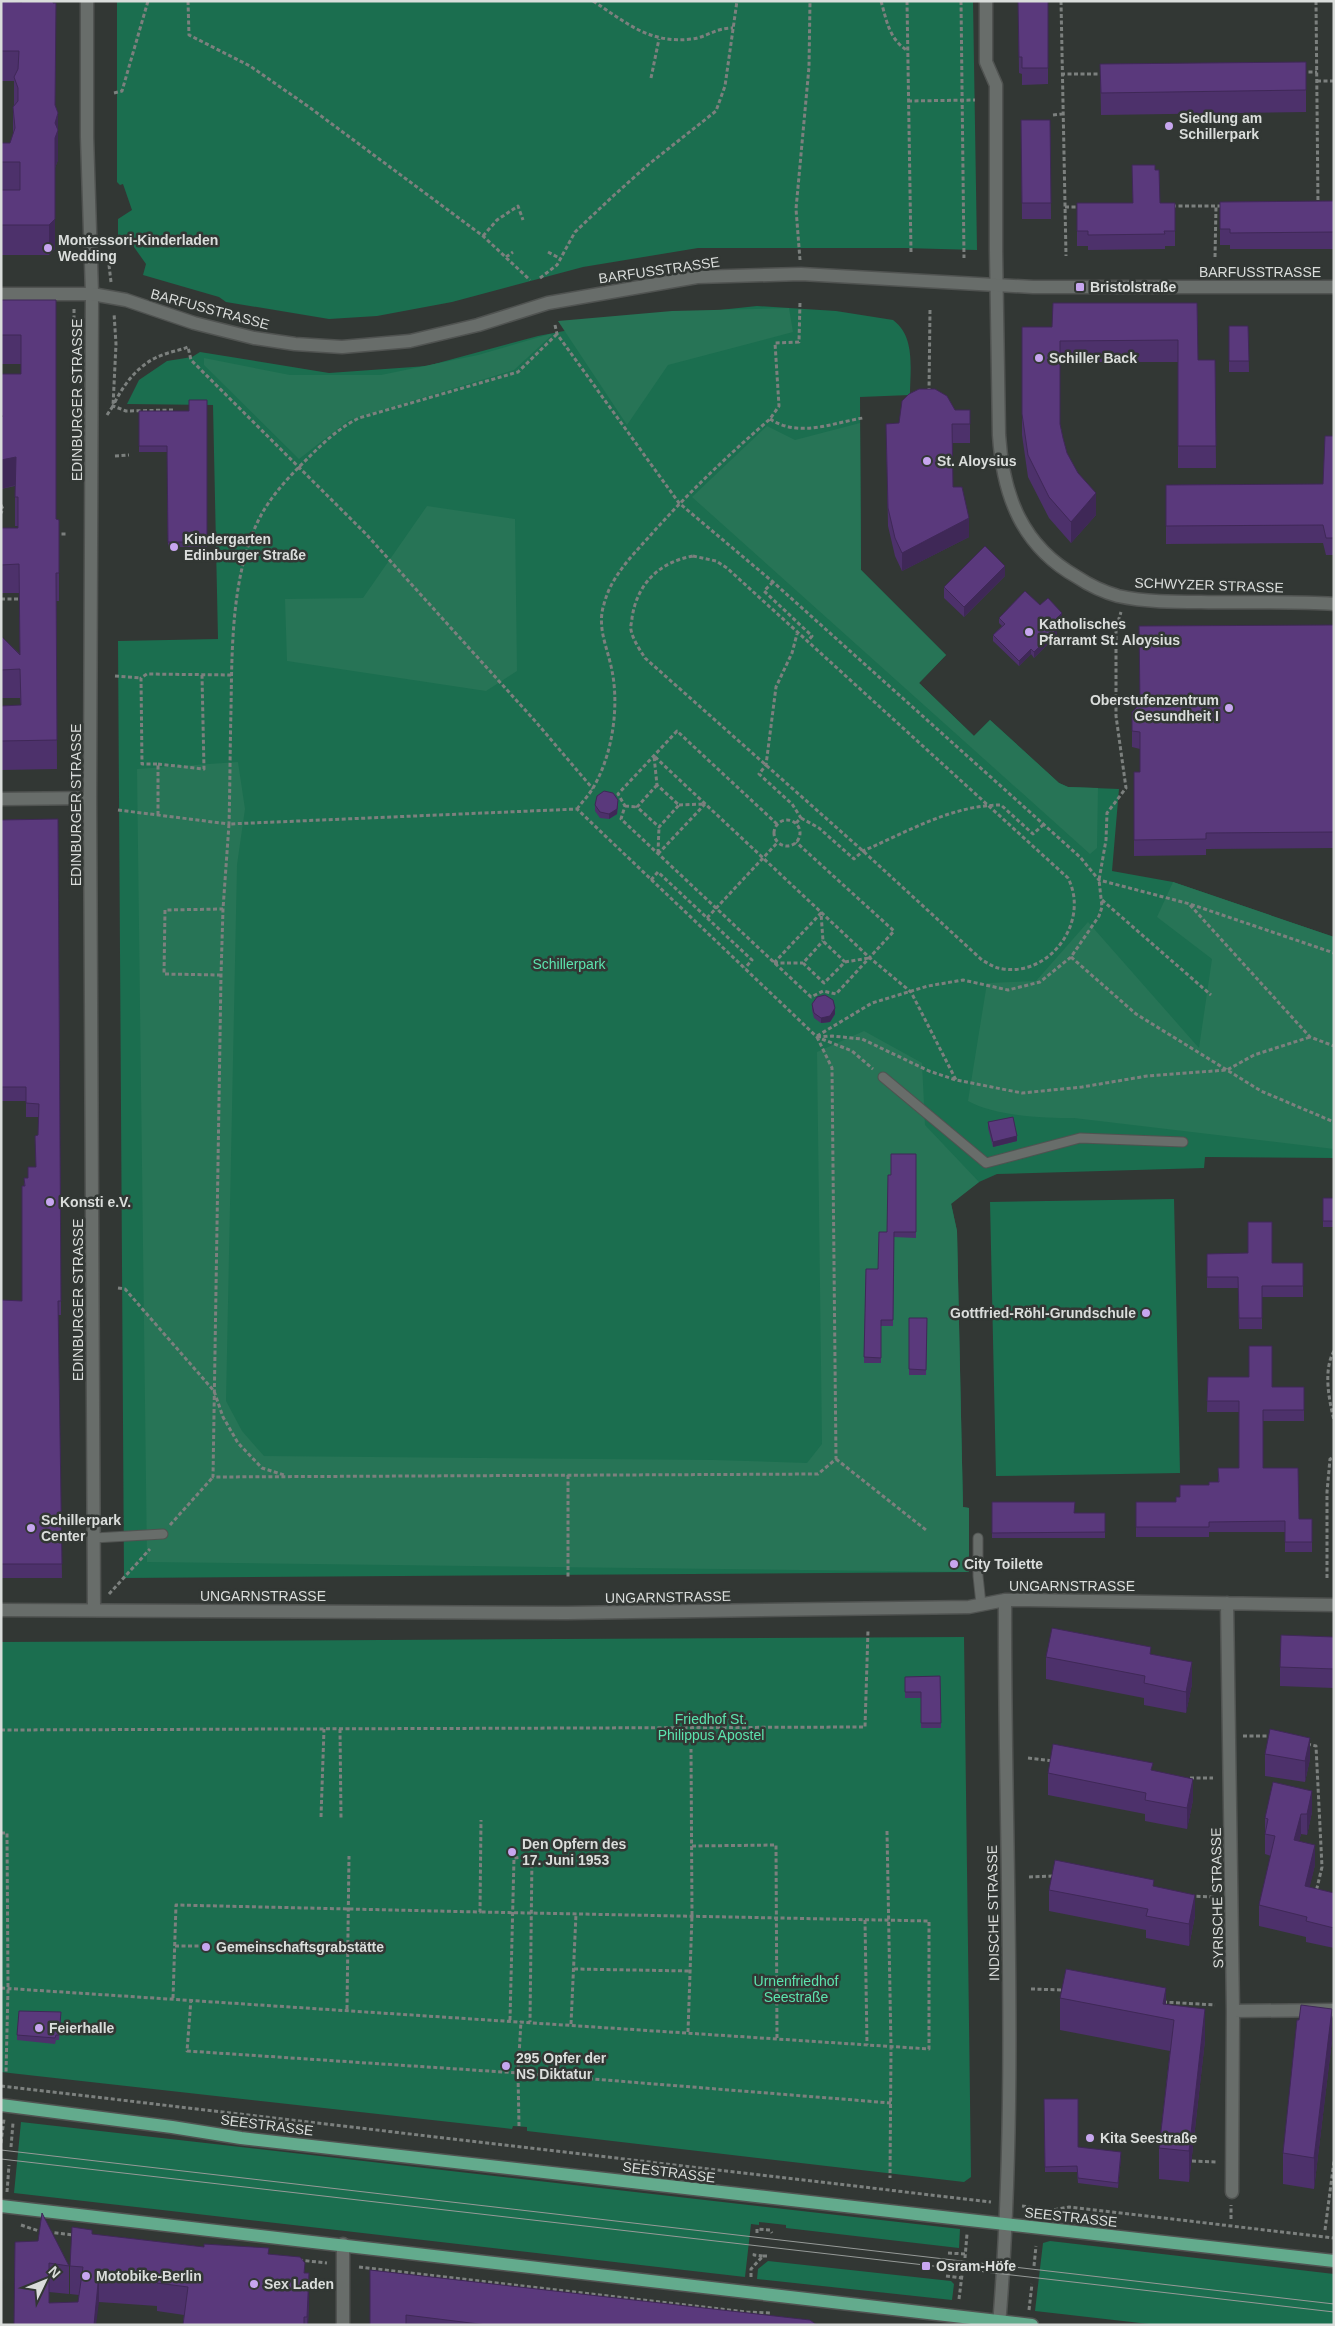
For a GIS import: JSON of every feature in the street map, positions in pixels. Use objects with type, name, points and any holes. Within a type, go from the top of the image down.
[{"type":"main road","name":"SEESTRASSE","points":[[1,2105],[241,2138],[1334,2261]]},
{"type":"main road","points":[[1,2206],[344,2244],[999,2323],[1032,2325]]},
{"type":"street","name":"EDINBURGER STRASSE","points":[[87,1],[92,294],[90,798],[94,1609]]},
{"type":"street","points":[[986,1],[986,62],[996,85],[997,286]]},
{"type":"street","name":"BARFUSSTRASSE","points":[[1,294],[92,294],[126,300],[194,323],[254,338],[295,344],[342,347],[410,341],[447,334],[548,303],[697,277],[801,274],[997,286],[1334,287]]},
{"type":"street","name":"SCHWYZER STRASSE","points":[[997,286],[1001,462],[1007,488],[1020,520],[1042,552],[1061,568],[1089,584],[1116,595],[1141,600],[1334,604]]},
{"type":"street","points":[[1,799],[90,798]]},
{"type":"street","name":"UNGARNSTRASSE","points":[[1,1610],[567,1613],[924,1609],[969,1607],[1005,1600],[1334,1605]]},
{"type":"street","name":"INDISCHE STRASSE","points":[[999,2323],[1006,2225],[1009,2129],[1005,1600]]},
{"type":"street","name":"SYRISCHE STRASSE","points":[[1227,1603],[1233,2011],[1232,2192]]},
{"type":"street","points":[[1233,2011],[1334,2010]]},
{"type":"street","points":[[343,2325],[344,2244]]},
{"type":"lane","points":[[883,1077],[986,1163],[1080,1138],[1183,1142]]},
{"type":"lane","points":[[94,1538],[163,1534]]},
{"type":"lane","points":[[978,1538],[978,1576],[981,1604]]},
{"type":"path","points":[[114,93],[122,91],[148,1]]},
{"type":"path","points":[[188,1],[189,35],[250,66],[309,107],[483,236],[530,280]]},
{"type":"path","points":[[593,1],[634,28],[659,40],[694,38],[719,28],[733,28]]},
{"type":"path","points":[[540,278],[561,259],[575,232],[649,164],[716,111],[725,86],[737,1]]},
{"type":"path","points":[[801,274],[796,209],[809,67],[810,1]]},
{"type":"path","points":[[881,1],[889,28],[896,43],[908,51]]},
{"type":"path","points":[[907,1],[911,253]]},
{"type":"path","points":[[961,1],[964,258]]},
{"type":"path","points":[[1061,1],[1066,256]]},
{"type":"path","points":[[1316,1],[1318,205]]},
{"type":"path","points":[[650,78],[659,40]]},
{"type":"path","points":[[1297,72],[1317,72]]},
{"type":"path","points":[[1061,74],[1110,74]]},
{"type":"path","points":[[1317,81],[1334,80]]},
{"type":"path","points":[[908,101],[975,100]]},
{"type":"path","points":[[1053,115],[1062,114]]},
{"type":"path","points":[[1308,205],[1326,206]]},
{"type":"path","points":[[483,236],[497,220],[518,206],[523,220]]},
{"type":"path","points":[[1169,206],[1225,206]]},
{"type":"path","points":[[1215,257],[1216,206]]},
{"type":"path","points":[[1065,207],[1084,207]]},
{"type":"path","points":[[506,257],[513,252]]},
{"type":"path","points":[[548,252],[561,259]]},
{"type":"path","points":[[577,809],[593,789],[602,769],[610,742],[614,716],[614,681],[600,627],[604,604],[611,585],[627,562],[679,503],[770,419],[778,406],[775,343],[799,342],[800,302]]},
{"type":"path","points":[[929,400],[930,310]]},
{"type":"path","points":[[554,325],[557,334],[679,503],[772,582],[1080,857],[1098,880],[1190,904],[1334,953]]},
{"type":"path","points":[[557,334],[518,372],[359,418],[348,423],[299,467],[265,509],[254,533],[239,588],[232,675],[229,824],[221,975],[213,1477],[818,1474],[836,1459]]},
{"type":"path","points":[[113,406],[116,338]]},
{"type":"path","points":[[92,436],[131,377],[146,364],[167,353],[188,347],[191,360],[386,556],[536,722],[593,789]]},
{"type":"path","points":[[113,406],[126,411],[173,410]]},
{"type":"path","points":[[770,419],[780,425],[797,429],[812,429],[863,418]]},
{"type":"path","points":[[115,456],[128,455]]},
{"type":"path","points":[[1,505],[3,508],[1,513]]},
{"type":"path","points":[[49,534],[66,534]]},
{"type":"path","points":[[705,557],[727,568],[797,633],[1058,867],[1073,888],[1076,912],[1071,928],[1059,945],[1043,960],[1020,969],[1004,969],[982,960],[863,851],[645,658],[631,629],[633,607],[643,587],[668,564],[680,558],[705,557]]},
{"type":"path","points":[[772,582],[764,591],[812,636],[807,642]]},
{"type":"path","points":[[1,599],[19,599]]},
{"type":"path","points":[[817,1037],[872,1003],[946,982],[963,980],[1008,990],[1040,982],[1070,957],[1100,916],[1101,899],[1098,880],[1106,840],[1107,813],[1126,788],[1116,716],[1116,628],[1121,612]]},
{"type":"path","points":[[797,633],[792,653],[776,687],[766,765],[759,774],[792,804],[801,818],[820,828],[854,858],[863,851],[948,814],[990,805],[1001,805],[1033,834],[1043,825]]},
{"type":"path","points":[[116,676],[141,678],[147,674],[232,675]]},
{"type":"path","points":[[141,678],[142,764],[204,769],[202,675]]},
{"type":"path","points":[[777,824],[677,732],[618,794],[625,806],[621,819],[811,997],[819,992],[826,991],[836,994],[894,931],[796,842]]},
{"type":"path","points":[[654,756],[657,785],[679,805],[705,804]]},
{"type":"path","points":[[654,756],[870,958],[911,992],[956,1080]]},
{"type":"path","points":[[158,764],[158,815]]},
{"type":"path","points":[[637,807],[657,785]]},
{"type":"path","points":[[658,854],[705,804]]},
{"type":"path","points":[[658,854],[659,827],[679,805]]},
{"type":"path","points":[[625,806],[637,807],[659,827]]},
{"type":"path","points":[[118,810],[229,824],[577,809],[817,1037],[832,1068],[836,1459]]},
{"type":"path","points":[[796,824],[801,818]]},
{"type":"path","points":[[786,820],[796,824],[800,832],[796,842],[787,846],[778,842],[774,833],[777,824],[786,820]]},
{"type":"path","points":[[707,918],[778,842]]},
{"type":"path","points":[[651,880],[658,872],[752,960],[745,968]]},
{"type":"path","points":[[1101,899],[1210,994]]},
{"type":"path","points":[[1190,904],[1310,1037],[1334,1046]]},
{"type":"path","points":[[221,975],[164,974],[165,910],[223,909]]},
{"type":"path","points":[[821,913],[823,941],[845,962]]},
{"type":"path","points":[[774,963],[821,913]]},
{"type":"path","points":[[803,963],[823,941]]},
{"type":"path","points":[[1070,957],[1136,1014],[1261,1091],[1334,1122]]},
{"type":"path","points":[[824,983],[845,962],[870,958]]},
{"type":"path","points":[[774,963],[803,963],[824,983],[826,991]]},
{"type":"path","points":[[817,1037],[832,1036],[862,1039],[929,1071],[956,1080],[1022,1093],[1082,1087],[1147,1076],[1227,1070],[1254,1055],[1310,1037]]},
{"type":"path","points":[[817,1037],[852,1051],[883,1077]]},
{"type":"path","points":[[118,1288],[125,1289],[214,1391],[223,1417],[238,1443],[262,1468],[287,1476]]},
{"type":"path","points":[[1334,1351],[1330,1359],[1328,1399],[1334,1420]]},
{"type":"path","points":[[1327,1578],[1327,1492],[1330,1459],[1334,1457]]},
{"type":"path","points":[[836,1459],[926,1530]]},
{"type":"path","points":[[568,1475],[568,1579]]},
{"type":"path","points":[[1,1730],[865,1727],[868,1630]]},
{"type":"path","points":[[321,1817],[324,1729]]},
{"type":"path","points":[[340,1729],[341,1818]]},
{"type":"path","points":[[1229,1737],[1278,1737]]},
{"type":"path","points":[[1306,1744],[1316,1746],[1322,1867],[1314,1899]]},
{"type":"path","points":[[688,2032],[692,1915],[691,1749]]},
{"type":"path","points":[[1028,1758],[1059,1762]]},
{"type":"path","points":[[1185,1778],[1213,1778]]},
{"type":"path","points":[[480,1912],[481,1820]]},
{"type":"path","points":[[887,1831],[891,2047],[890,2178]]},
{"type":"path","points":[[1,1833],[7,1833],[8,1988],[6,2073]]},
{"type":"path","points":[[692,1846],[776,1845],[777,2039]]},
{"type":"path","points":[[347,2009],[349,1856]]},
{"type":"path","points":[[510,2020],[514,1858],[532,1856],[530,2022]]},
{"type":"path","points":[[1029,1877],[1058,1876]]},
{"type":"path","points":[[1188,1896],[1214,1897]]},
{"type":"path","points":[[1,1988],[347,2009],[929,2049],[929,1921],[176,1905],[173,1998]]},
{"type":"path","points":[[571,2024],[576,1914]]},
{"type":"path","points":[[865,1920],[867,2045]]},
{"type":"path","points":[[175,1946],[208,1946]]},
{"type":"path","points":[[1,1959],[8,1960]]},
{"type":"path","points":[[574,1969],[690,1970]]},
{"type":"path","points":[[1031,1989],[1068,1990]]},
{"type":"path","points":[[191,1999],[187,2051],[518,2073],[891,2103]]},
{"type":"path","points":[[1158,2002],[1215,2005]]},
{"type":"path","points":[[520,2126],[518,2073],[521,2021]]},
{"type":"path","points":[[1,2086],[962,2199]]},
{"type":"path","points":[[11,2147],[13,2123]]},
{"type":"path","points":[[1192,2161],[1216,2162]]},
{"type":"path","points":[[1325,2230],[1334,2161]]},
{"type":"path","points":[[7,2193],[9,2165]]},
{"type":"path","points":[[1047,2209],[1069,2207],[1334,2238]]},
{"type":"path","points":[[14,2223],[40,2232],[80,2236]]},
{"type":"path","points":[[757,2233],[757,2229],[770,2230],[772,2233]]},
{"type":"path","points":[[948,2253],[965,2256],[968,2230]]},
{"type":"path","points":[[1034,2266],[1036,2246]]},
{"type":"path","points":[[755,2251],[754,2255],[769,2256]]},
{"type":"path","points":[[751,2277],[751,2269],[763,2256]]},
{"type":"path","points":[[294,2259],[658,2302],[780,2313]]},
{"type":"path","points":[[946,2276],[962,2276],[959,2299]]},
{"type":"path","points":[[1029,2310],[1032,2284]]},
{"type":"green space","points":[[117,1],[973,1],[977,250],[698,248],[583,267],[452,302],[377,316],[329,319],[226,302],[219,297],[143,275],[146,264],[129,240],[118,240],[118,219],[132,210],[123,184],[120,185],[117,182]]},
{"type":"green space","name":"Schillerpark","points":[[757,306],[836,311],[893,320],[905,335],[911,365],[910,395],[860,397],[861,570],[946,655],[919,683],[974,736],[990,720],[1059,783],[1068,787],[1119,789],[1112,871],[1173,882],[1334,937],[1334,1158],[1205,1157],[1204,1168],[997,1174],[979,1182],[951,1203],[957,1231],[963,1507],[969,1508],[969,1572],[124,1578],[118,641],[218,639],[213,405],[127,404],[139,380],[167,361],[192,357],[200,352],[329,373],[427,366],[538,336],[616,321]]},
{"type":"green space","points":[[789,308],[793,332],[668,365],[627,425],[558,321],[672,311]]},
{"type":"green space","points":[[552,335],[514,370],[349,420],[299,459],[204,365],[204,358],[290,375],[381,375],[478,355]]},
{"type":"green space","points":[[860,423],[861,570],[946,655],[919,683],[974,736],[990,720],[1059,783],[1068,787],[1098,788],[1097,848],[1090,854],[692,497],[767,426],[795,440]]},
{"type":"green space","points":[[427,506],[515,519],[517,671],[486,691],[287,661],[285,599],[363,598]]},
{"type":"green space","points":[[238,762],[245,809],[237,865],[226,1401],[242,1431],[264,1456],[714,1460],[807,1463],[822,1444],[817,1052],[864,1031],[922,1063],[925,1125],[979,1182],[951,1204],[957,1231],[963,1507],[969,1508],[969,1572],[147,1562],[137,769]]},
{"type":"green space","points":[[1173,882],[1334,937],[1334,1149],[1074,1118],[1019,1115],[992,1110],[968,1101],[987,983],[1036,981],[1088,922],[1199,1048],[1212,959],[1157,917]]},
{"type":"green space","points":[[1174,1199],[1180,1473],[996,1476],[990,1202]]},
{"type":"green space","name":"Urnenfriedhof Seestraße","points":[[964,1637],[971,2177],[964,2182],[527,2131],[527,2127],[513,2126],[512,2129],[1,2072],[1,1642]]},
{"type":"green space","points":[[21,2122],[960,2229],[959,2248],[786,2228],[786,2225],[759,2222],[759,2225],[751,2224],[745,2277],[14,2193]]},
{"type":"green space","points":[[1050,2241],[1334,2274],[1334,2325],[1158,2325],[1035,2311],[1043,2243]]},
{"type":"green space","points":[[768,2261],[951,2281],[954,2284],[952,2300],[757,2279],[758,2269]]},
{"type":"building","points":[[1,1],[53,1],[53,3],[56,3],[55,105],[58,113],[55,123],[58,130],[55,138],[55,219],[49,225],[1,225],[1,190],[20,190],[20,162],[1,162],[1,143],[10,143],[15,128],[13,107],[18,101],[18,88],[14,77],[18,69],[19,51],[1,51]]},
{"type":"building","points":[[1018,1],[1048,1],[1048,68],[1022,68],[1022,57],[1019,57]]},
{"type":"building","points":[[1306,62],[1306,90],[1101,93],[1100,64]]},
{"type":"building","points":[[1021,120],[1050,120],[1051,203],[1022,203]]},
{"type":"building","points":[[1132,165],[1155,165],[1155,170],[1159,170],[1160,203],[1175,203],[1175,231],[1164,231],[1165,234],[1088,235],[1088,231],[1077,231],[1077,203],[1133,203]]},
{"type":"building","points":[[1334,201],[1334,232],[1230,233],[1230,229],[1220,229],[1220,202]]},
{"type":"building","points":[[1,300],[56,300],[56,519],[59,520],[59,573],[56,573],[57,740],[1,741],[1,706],[21,705],[20,669],[1,670],[1,636],[20,655],[19,564],[1,565],[1,528],[18,528],[18,497],[15,497],[16,457],[1,460],[1,417],[3,416],[1,416],[1,374],[21,374],[21,335],[1,335]]},
{"type":"building","points":[[1053,303],[1197,303],[1198,360],[1215,360],[1216,446],[1178,446],[1178,340],[1060,341],[1060,424],[1063,438],[1067,453],[1078,473],[1096,493],[1071,522],[1049,497],[1028,455],[1022,414],[1022,327],[1052,327]]},
{"type":"building","points":[[1229,326],[1248,326],[1249,361],[1229,361]]},
{"type":"building","points":[[919,389],[935,389],[947,396],[955,410],[970,410],[970,424],[952,424],[953,487],[962,487],[969,518],[902,553],[895,538],[888,508],[886,424],[899,423],[902,401],[909,394]]},
{"type":"building","points":[[189,400],[207,400],[207,542],[168,542],[167,446],[139,446],[139,411],[189,411]]},
{"type":"building","points":[[1325,436],[1334,436],[1334,538],[1326,538],[1323,525],[1166,526],[1166,485],[1323,484]]},
{"type":"building","points":[[985,546],[1005,566],[964,607],[944,587]]},
{"type":"building","name":"Katholisches Pfarramt St. Aloysius","points":[[1025,591],[1040,605],[1048,598],[1062,613],[1052,623],[1057,629],[1034,652],[1031,649],[1019,661],[993,635],[1005,624],[999,618]]},
{"type":"building","name":"Oberstufenzentrum Gesundheit I","points":[[1334,625],[1334,832],[1206,833],[1206,839],[1134,840],[1134,772],[1140,772],[1140,732],[1132,731],[1132,712],[1140,704],[1139,626]]},
{"type":"building","points":[[604,791],[613,793],[618,800],[617,809],[609,814],[600,812],[595,805],[597,796]]},
{"type":"building","points":[[58,819],[61,1301],[58,1301],[62,1564],[1,1564],[2,1300],[22,1301],[22,1186],[25,1186],[24,1178],[28,1178],[28,1167],[36,1167],[35,1136],[38,1135],[39,1104],[26,1103],[26,1087],[1,1087],[1,820]]},
{"type":"building","points":[[825,995],[833,1000],[835,1008],[830,1016],[821,1018],[814,1013],[812,1004],[817,997]]},
{"type":"building","points":[[1013,1117],[1017,1136],[993,1142],[988,1122]]},
{"type":"building","points":[[891,1154],[916,1154],[916,1232],[894,1232],[893,1320],[881,1320],[881,1358],[864,1357],[866,1269],[878,1269],[879,1232],[887,1232],[888,1175],[891,1175]]},
{"type":"building","points":[[1323,1198],[1334,1198],[1334,1221],[1323,1221]]},
{"type":"building","points":[[1248,1222],[1272,1222],[1272,1263],[1303,1263],[1303,1286],[1262,1286],[1262,1318],[1239,1318],[1238,1277],[1207,1277],[1207,1254],[1248,1253]]},
{"type":"building","points":[[909,1318],[927,1318],[926,1370],[909,1369]]},
{"type":"building","points":[[1249,1346],[1272,1346],[1272,1387],[1304,1387],[1304,1410],[1263,1410],[1263,1468],[1298,1468],[1299,1519],[1312,1519],[1312,1542],[1285,1542],[1285,1521],[1209,1522],[1209,1527],[1136,1527],[1136,1502],[1176,1502],[1176,1497],[1180,1497],[1180,1485],[1209,1485],[1209,1482],[1219,1482],[1218,1468],[1239,1468],[1239,1401],[1207,1401],[1208,1377],[1249,1377]]},
{"type":"building","points":[[992,1502],[1075,1502],[1074,1513],[1105,1513],[1105,1532],[992,1533]]},
{"type":"building","points":[[1052,1628],[1151,1647],[1150,1654],[1192,1662],[1186,1692],[1144,1683],[1145,1676],[1046,1657]]},
{"type":"building","points":[[1281,1635],[1334,1637],[1334,1669],[1280,1667]]},
{"type":"building","points":[[940,1676],[941,1723],[921,1723],[921,1692],[905,1692],[905,1677]]},
{"type":"building","points":[[1270,1729],[1310,1738],[1305,1761],[1265,1754]]},
{"type":"building","points":[[1053,1744],[1153,1763],[1151,1770],[1193,1779],[1187,1808],[1145,1800],[1146,1793],[1048,1773]]},
{"type":"building","points":[[1273,1782],[1312,1791],[1307,1814],[1301,1814],[1294,1840],[1315,1845],[1305,1886],[1334,1893],[1334,1928],[1306,1921],[1307,1917],[1259,1905],[1275,1836],[1265,1834],[1268,1819],[1265,1818]]},
{"type":"building","points":[[1055,1860],[1154,1880],[1153,1886],[1195,1895],[1189,1924],[1146,1916],[1148,1909],[1049,1890]]},
{"type":"building","points":[[1066,1969],[1166,1988],[1163,2004],[1205,2009],[1189,2151],[1159,2148],[1174,2020],[1060,1998]]},
{"type":"building","points":[[1301,2005],[1332,2009],[1314,2158],[1283,2153],[1297,2020],[1299,2020]]},
{"type":"building","name":"Feierhalle","points":[[19,2011],[61,2012],[59,2035],[56,2035],[55,2038],[17,2035]]},
{"type":"building","points":[[1044,2099],[1078,2099],[1078,2147],[1121,2152],[1118,2183],[1078,2178],[1077,2166],[1045,2167]]},
{"type":"building","points":[[42,2213],[69,2266],[49,2263],[49,2303],[78,2302],[83,2267],[70,2266],[72,2227],[92,2230],[92,2234],[204,2247],[204,2244],[269,2248],[268,2254],[300,2257],[305,2263],[304,2273],[309,2273],[307,2317],[304,2317],[304,2325],[183,2325],[188,2287],[157,2283],[157,2278],[99,2273],[94,2325],[14,2325],[15,2242],[38,2241]]},
{"type":"building","points":[[370,2270],[810,2320],[817,2325],[487,2325],[406,2315],[406,2325],[370,2325]]},
{"type":"tram line","points":[[1,2150],[1334,2304]]},
{"type":"tram line","points":[[1,2159],[1334,2312]]},
{"type":"place","name":"Siedlung am Schillerpark","points":[[1169,126]]},
{"type":"place","name":"Montessori-Kinderladen Wedding","points":[[48,248]]},
{"type":"place","name":"Bristolstraße","points":[[1080,287]]},
{"type":"place","name":"Schiller Back","points":[[1039,358]]},
{"type":"place","name":"St. Aloysius","points":[[927,461]]},
{"type":"place","name":"Kindergarten Edinburger Straße","points":[[174,547]]},
{"type":"place","name":"Katholisches Pfarramt St. Aloysius","points":[[1029,632]]},
{"type":"place","name":"Oberstufenzentrum Gesundheit I","points":[[1229,708]]},
{"type":"place","name":"Konsti e.V.","points":[[50,1202]]},
{"type":"place","name":"Gottfried-Röhl-Grundschule","points":[[1146,1313]]},
{"type":"place","name":"Schillerpark Center","points":[[31,1528]]},
{"type":"place","name":"City Toilette","points":[[954,1564]]},
{"type":"place","name":"Den Opfern des 17. Juni 1953","points":[[512,1852]]},
{"type":"place","name":"Gemeinschaftsgrabstätte","points":[[206,1947]]},
{"type":"place","name":"Feierhalle","points":[[39,2028]]},
{"type":"place","name":"295 Opfer der NS Diktatur","points":[[506,2066]]},
{"type":"place","name":"Kita Seestraße","points":[[1090,2138]]},
{"type":"place","name":"Osram-Höfe","points":[[926,2266]]},
{"type":"place","name":"Motobike-Berlin","points":[[86,2276]]},
{"type":"place","name":"Sex Laden","points":[[254,2284]]},
{"type":"park label","name":"Friedhof St. Philippus Apostel","points":[[711,1728]]}]
